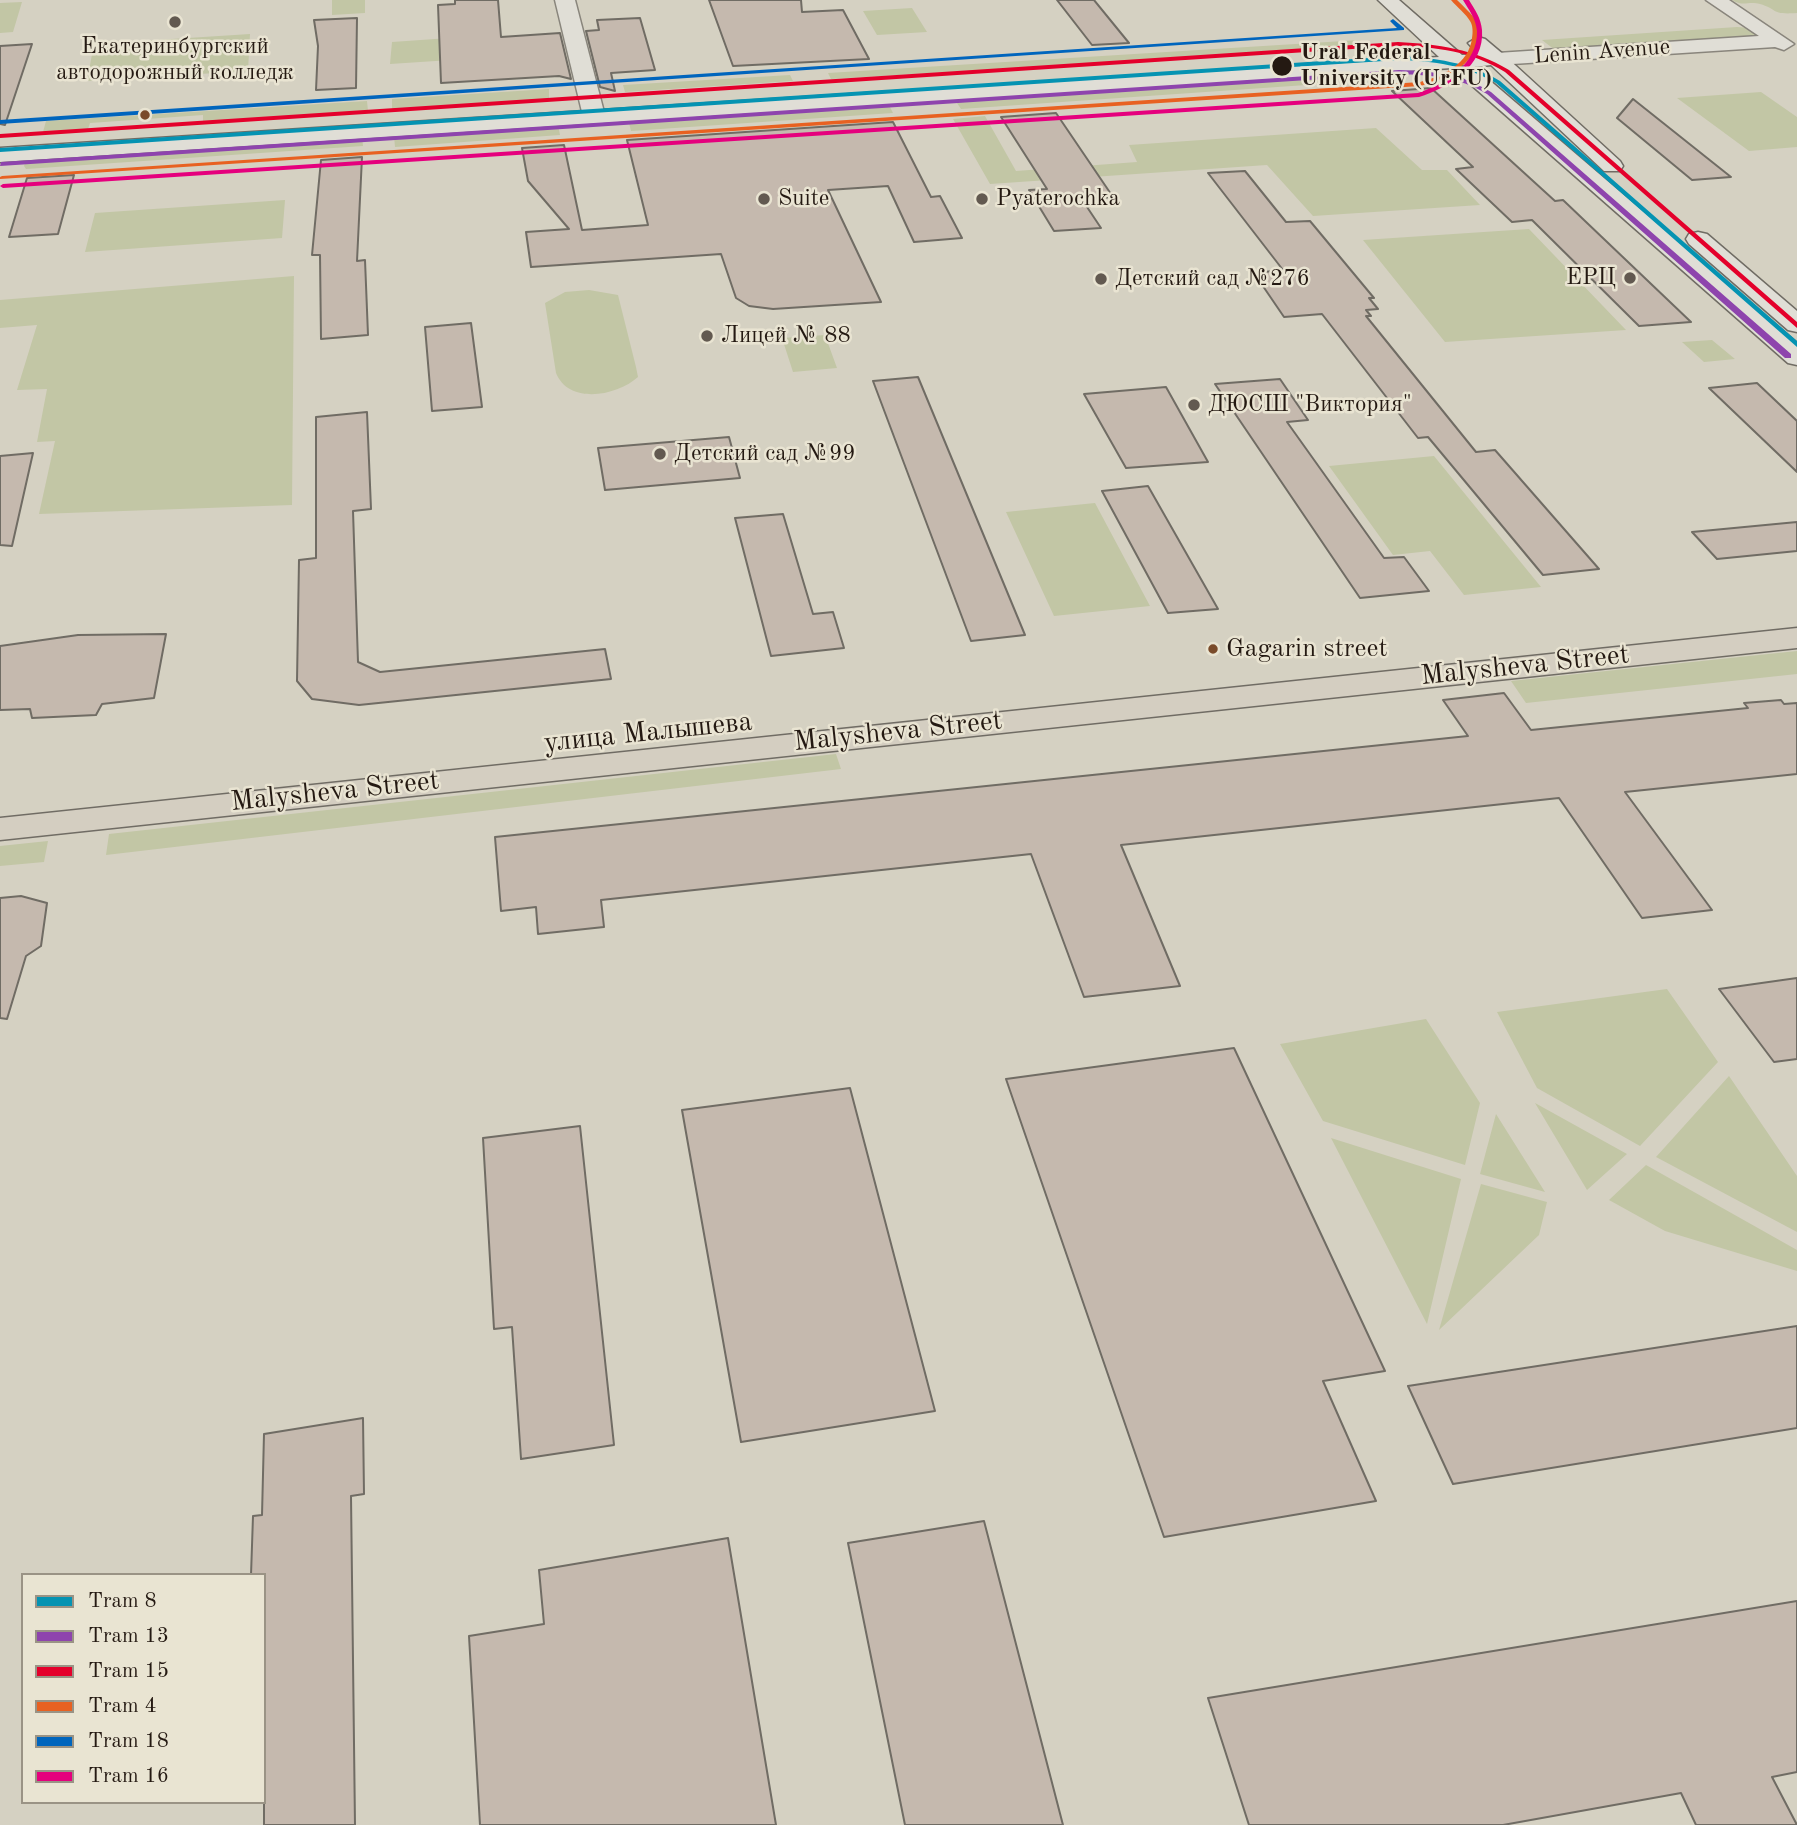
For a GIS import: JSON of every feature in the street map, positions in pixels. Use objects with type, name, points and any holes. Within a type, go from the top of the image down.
[{"type":"main road","points":[[565,0],[592,108]]},
{"type":"main road","points":[[1388,0],[1459,61],[1542,139],[1797,357]]},
{"type":"main road","points":[[1716,0],[1797,53]]},
{"type":"main road","points":[[1715,25],[1750,22]]},
{"type":"main road","name":"Lenin Avenue","points":[[0,155],[1438,44],[1470,37],[1650,29]]},
{"type":"main road","points":[[1470,37],[1632,183]]},
{"type":"main road","name":"Lenin Avenue","points":[[0,138],[1497,59],[1778,41]]},
{"type":"main road","points":[[1682,225],[1797,324]]},
{"type":"main road","name":"улица Малышева","points":[[0,802],[1797,612]]},
{"type":"main road","name":"Malysheva Street","points":[[0,829],[1797,638]]},
{"type":"green space","points":[[332,0],[365,0],[365,13],[332,15]]},
{"type":"green space","points":[[1732,0],[1797,0],[1797,13],[1778,12],[1760,4]]},
{"type":"green space","points":[[22,2],[13,32],[0,33],[0,3]]},
{"type":"green space","points":[[912,8],[927,32],[877,35],[863,11]]},
{"type":"green space","points":[[1752,28],[1760,32],[1757,36],[1555,50],[1542,40]]},
{"type":"green space","points":[[250,34],[248,71],[87,81],[94,44]]},
{"type":"green space","points":[[478,36],[481,58],[390,64],[392,42]]},
{"type":"green space","points":[[1360,40],[1367,47],[831,79],[828,73]]},
{"type":"green space","points":[[790,75],[793,81],[625,92],[623,85]]},
{"type":"green space","points":[[1326,75],[1335,83],[961,109],[955,100]]},
{"type":"green space","points":[[549,89],[549,100],[392,110],[392,99]]},
{"type":"green space","points":[[1761,92],[1797,117],[1797,147],[1749,151],[1677,98]]},
{"type":"green space","points":[[367,101],[368,111],[203,122],[203,115],[90,123],[88,129],[43,132],[46,121]]},
{"type":"green space","points":[[889,105],[893,113],[631,131],[629,123]]},
{"type":"green space","points":[[985,116],[1016,171],[1137,162],[1129,145],[1376,128],[1422,170],[1447,170],[1480,205],[1313,216],[1267,165],[990,184],[953,119]]},
{"type":"green space","points":[[558,125],[560,135],[395,147],[394,136]]},
{"type":"green space","points":[[362,137],[363,146],[26,169],[24,166],[26,160]]},
{"type":"green space","points":[[285,200],[282,238],[85,252],[95,213]]},
{"type":"green space","points":[[1529,229],[1626,330],[1445,342],[1363,240]]},
{"type":"green space","points":[[294,276],[292,505],[39,514],[55,441],[37,442],[47,389],[17,390],[37,325],[0,328],[0,300]]},
{"type":"green space","points":[[589,290],[618,295],[638,377],[629,384],[606,393],[571,390],[562,383],[556,373],[545,303],[565,292]]},
{"type":"green space","points":[[825,335],[837,368],[793,372],[782,338]]},
{"type":"green space","points":[[1712,340],[1735,359],[1704,362],[1682,342]]},
{"type":"green space","points":[[1434,456],[1541,587],[1464,595],[1430,551],[1393,555],[1329,466]]},
{"type":"green space","points":[[1095,503],[1150,606],[1054,616],[1006,512]]},
{"type":"green space","points":[[1797,651],[1797,674],[1526,703],[1511,681]]},
{"type":"green space","points":[[836,754],[841,769],[106,855],[109,834]]},
{"type":"green space","points":[[48,841],[44,862],[0,866],[0,846]]},
{"type":"green space","points":[[1667,989],[1718,1062],[1640,1146],[1537,1088],[1497,1012]]},
{"type":"green space","points":[[1426,1019],[1480,1103],[1465,1165],[1323,1121],[1280,1044]]},
{"type":"green space","points":[[1729,1076],[1797,1176],[1797,1232],[1656,1157]]},
{"type":"green space","points":[[1535,1103],[1627,1154],[1587,1190]]},
{"type":"green space","points":[[1496,1114],[1545,1192],[1480,1174]]},
{"type":"green space","points":[[1331,1138],[1461,1179],[1427,1324]]},
{"type":"green space","points":[[1646,1165],[1797,1250],[1797,1271],[1665,1231],[1609,1200]]},
{"type":"green space","points":[[1481,1184],[1547,1202],[1539,1235],[1439,1330]]},
{"type":"building","points":[[455,0],[498,0],[501,37],[560,33],[571,79],[559,76],[441,83],[438,5],[455,4]]},
{"type":"building","points":[[709,0],[801,0],[802,12],[843,10],[869,59],[733,66]]},
{"type":"building","points":[[1057,0],[1094,0],[1129,43],[1092,45]]},
{"type":"building","points":[[357,18],[356,88],[316,90],[318,46],[314,20]]},
{"type":"building","points":[[640,18],[655,70],[611,73],[615,91],[600,87],[586,31],[599,30],[597,20]]},
{"type":"building","points":[[32,44],[5,125],[0,124],[0,46]]},
{"type":"building","points":[[1431,88],[1555,201],[1563,200],[1691,322],[1639,326],[1532,220],[1512,222],[1456,169],[1473,167],[1392,91]]},
{"type":"building","points":[[1633,99],[1731,177],[1692,180],[1617,118]]},
{"type":"building","points":[[1056,113],[1113,197],[1086,199],[1091,206],[1087,207],[1101,228],[1054,231],[1029,190],[1047,189],[1001,117]]},
{"type":"building","points":[[893,122],[931,197],[940,196],[962,238],[914,242],[888,186],[828,190],[881,302],[773,309],[749,306],[736,298],[721,254],[531,267],[526,232],[569,229],[528,181],[522,148],[564,145],[582,230],[648,225],[627,140]]},
{"type":"building","points":[[362,157],[357,261],[365,260],[368,335],[321,339],[320,255],[312,255],[321,160]]},
{"type":"building","points":[[1245,171],[1286,222],[1310,221],[1374,298],[1369,298],[1378,309],[1366,310],[1371,316],[1366,316],[1476,452],[1495,450],[1599,569],[1543,575],[1428,437],[1418,438],[1322,314],[1284,317],[1254,273],[1283,270],[1208,173]]},
{"type":"building","points":[[74,175],[58,234],[9,237],[27,178]]},
{"type":"building","points":[[471,323],[482,407],[432,411],[425,327]]},
{"type":"building","points":[[918,377],[1025,635],[971,641],[873,381]]},
{"type":"building","points":[[1280,379],[1308,420],[1287,422],[1384,558],[1404,557],[1429,591],[1360,598],[1215,384]]},
{"type":"building","points":[[1757,383],[1797,421],[1797,472],[1709,388]]},
{"type":"building","points":[[1166,387],[1208,462],[1126,468],[1084,394]]},
{"type":"building","points":[[367,412],[371,509],[353,511],[358,662],[380,672],[605,649],[611,679],[359,705],[312,699],[297,681],[299,560],[316,558],[316,417]]},
{"type":"building","points":[[729,437],[740,478],[605,490],[598,448]]},
{"type":"building","points":[[33,453],[12,546],[0,545],[0,456]]},
{"type":"building","points":[[1148,486],[1218,609],[1168,613],[1102,491]]},
{"type":"building","points":[[783,514],[813,614],[833,612],[844,648],[771,656],[735,518]]},
{"type":"building","points":[[1797,522],[1797,551],[1717,559],[1692,532]]},
{"type":"building","points":[[166,634],[154,698],[102,704],[96,715],[32,718],[30,709],[0,710],[0,646],[78,635]]},
{"type":"building","points":[[1504,693],[1531,730],[1748,708],[1744,703],[1781,700],[1784,704],[1797,703],[1797,774],[1625,792],[1712,910],[1642,918],[1559,798],[1121,845],[1180,986],[1084,997],[1031,854],[601,900],[604,927],[538,934],[536,907],[501,911],[495,837],[1468,736],[1443,700]]},
{"type":"building","points":[[21,896],[47,903],[41,946],[26,956],[7,1019],[0,1018],[0,898]]},
{"type":"building","points":[[1797,978],[1797,1059],[1774,1062],[1719,989]]},
{"type":"building","points":[[1234,1048],[1385,1371],[1323,1381],[1376,1501],[1164,1537],[1006,1079]]},
{"type":"building","points":[[850,1088],[935,1411],[741,1442],[682,1110]]},
{"type":"building","points":[[580,1126],[614,1445],[521,1459],[512,1327],[494,1329],[483,1138]]},
{"type":"building","points":[[1797,1326],[1797,1428],[1453,1484],[1408,1386]]},
{"type":"building","points":[[363,1418],[364,1494],[351,1496],[355,1825],[264,1825],[266,1573],[251,1573],[253,1516],[262,1515],[264,1434]]},
{"type":"building","points":[[984,1521],[1063,1825],[905,1825],[848,1543]]},
{"type":"building","points":[[728,1538],[776,1825],[480,1825],[469,1636],[544,1624],[539,1570]]},
{"type":"building","points":[[1797,1601],[1797,1772],[1772,1777],[1797,1825],[1696,1825],[1681,1793],[1503,1825],[1249,1825],[1208,1698]]},
{"type":"tram line","name":"4","points":[[2,178],[1420,84],[1442,77],[1469,56],[1475,35],[1474,22],[1454,0]]},
{"type":"tram line","name":"16","points":[[3,186],[1419,95],[1435,90],[1462,72],[1478,46],[1476,16],[1466,0]]},
{"type":"tram line","name":"18","points":[[0,122],[1402,29],[1393,21]]},
{"type":"tram line","name":"15","points":[[0,136],[1398,44],[1427,45],[1482,57],[1507,71],[1797,326]]},
{"type":"tram line","name":"8","points":[[0,150],[1399,58],[1438,60],[1463,65],[1498,82],[1797,345]]},
{"type":"tram line","name":"13","points":[[1,164],[1399,72],[1435,74],[1457,78],[1489,93],[1788,356]]},
{"type":"place","name":"Екатеринбургский автодорожный колледж","points":[[175,22]]},
{"type":"place","name":"Ural Federal University (UrFU)","points":[[1282,66]]},
{"type":"place","name":"Suite","points":[[764,199]]},
{"type":"place","name":"Pyaterochka","points":[[982,199]]},
{"type":"place","name":"ЕРЦ","points":[[1630,278]]},
{"type":"place","name":"Детский сад №276","points":[[1101,279]]},
{"type":"place","name":"Лицей № 88","points":[[707,336]]},
{"type":"place","name":"ДЮСШ \"Виктория\"","points":[[1194,405]]},
{"type":"place","name":"Детский сад №99","points":[[660,454]]},
{"type":"place","name":"Gagarin street","points":[[1213,649]]}]
